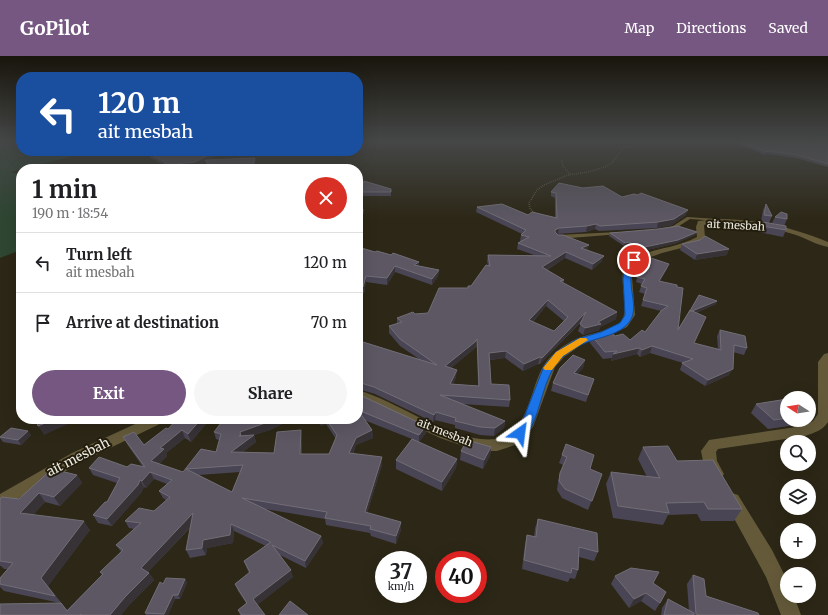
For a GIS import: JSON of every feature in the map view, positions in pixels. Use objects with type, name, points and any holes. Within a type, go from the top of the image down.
[{"type":"street","name":"ait mesbah","points":[[363,396],[445,434],[478,445],[497,445],[514,440],[526,427],[549,366],[560,354],[580,341],[604,334],[623,324],[630,315],[627,278],[629,267],[634,260],[659,251],[694,242],[700,238],[702,234],[699,227],[701,223],[732,222],[784,230],[808,236],[828,245]]},
{"type":"street","points":[[791,615],[785,595],[769,561],[715,472],[710,461],[708,451],[714,444],[725,441],[805,431],[815,427],[823,420],[825,414],[824,362],[828,357]]},
{"type":"street","name":"ait mesbah","points":[[0,502],[35,479],[148,424]]},
{"type":"lane","points":[[663,229],[674,227],[689,218],[732,222]]},
{"type":"lane","points":[[558,237],[626,232]]},
{"type":"path","points":[[564,167],[571,174]]},
{"type":"path","points":[[538,215],[530,209],[529,203],[537,190],[571,174],[588,172],[605,167]]},
{"type":"green space","points":[[0,167],[16,167],[16,170],[10,172],[16,173],[16,252],[0,258]]},
{"type":"building","points":[[364,181],[391,189],[391,192],[363,192]]},
{"type":"building","points":[[559,183],[583,188],[603,186],[622,197],[634,194],[638,195],[641,193],[688,210],[674,219],[658,222],[600,226],[596,224],[559,228],[555,230],[558,235],[563,235],[589,245],[581,248],[604,256],[593,264],[566,252],[542,267],[564,280],[560,281],[617,312],[598,322],[601,324],[585,328],[580,324],[586,312],[542,358],[540,357],[524,364],[506,351],[489,353],[491,384],[509,385],[510,400],[440,395],[505,421],[495,428],[480,427],[455,421],[456,418],[436,412],[434,415],[374,387],[363,384],[363,342],[437,365],[400,339],[389,326],[402,322],[397,318],[413,312],[415,314],[428,313],[439,288],[468,288],[468,286],[471,286],[486,265],[490,266],[488,255],[551,256],[518,243],[529,237],[521,235],[526,230],[477,207],[502,204],[528,215],[532,212],[557,218],[556,193],[551,192]],"holes":[[[548,300],[568,317],[554,331],[529,320]],[[477,339],[479,386],[450,384],[457,370],[445,366]]]},
{"type":"building","points":[[766,204],[772,216],[764,215]]},
{"type":"building","points":[[781,212],[787,214],[787,219],[775,217]]},
{"type":"building","points":[[763,222],[786,226],[786,230],[762,226]]},
{"type":"building","points":[[678,226],[697,232],[678,240],[640,248],[629,242],[625,243],[610,233],[658,229]]},
{"type":"building","points":[[705,236],[729,249],[697,254],[682,244],[700,240]]},
{"type":"building","points":[[363,248],[391,255],[393,253],[419,262],[414,265],[439,270],[432,279],[395,266],[387,278],[366,276],[363,287]]},
{"type":"building","points":[[645,256],[669,264],[659,281],[683,288],[678,330],[690,310],[706,317],[694,343],[721,350],[720,330],[745,336],[747,348],[734,345],[733,369],[708,380],[682,363],[693,359],[652,346],[642,350],[639,348],[613,354],[617,351],[605,352],[592,336],[609,331],[615,336],[623,334],[630,340],[642,330],[645,332],[661,311],[668,306],[643,300],[647,288],[641,286],[645,279],[637,277],[640,273],[635,271],[636,262]]},
{"type":"building","points":[[699,295],[717,301],[690,311]]},
{"type":"building","points":[[573,355],[585,360],[574,373],[594,379],[588,395],[553,383],[560,368]]},
{"type":"building","points":[[363,396],[426,426],[419,435],[363,412]]},
{"type":"building","points":[[780,400],[780,419],[774,420],[756,404]]},
{"type":"building","points":[[363,417],[372,430],[356,438],[349,453],[382,457],[365,512],[401,522],[396,536],[370,529],[371,526],[325,518],[327,512],[242,498],[321,536],[305,561],[272,545],[291,570],[253,599],[265,615],[242,615],[238,610],[247,603],[235,584],[250,572],[244,561],[271,542],[231,524],[230,535],[203,540],[202,548],[186,550],[193,513],[141,568],[149,573],[125,597],[110,615],[0,615],[0,604],[61,603],[67,611],[103,574],[100,572],[123,550],[116,545],[141,523],[125,521],[139,508],[154,511],[170,497],[159,491],[172,480],[150,472],[142,481],[140,480],[138,485],[107,519],[93,515],[105,502],[107,502],[120,478],[89,468],[99,457],[127,467],[131,464],[145,467],[123,437],[134,432],[144,445],[166,428],[168,429],[172,424],[197,424],[188,434],[182,430],[160,448],[164,449],[151,461],[183,472],[201,449],[216,452],[221,434],[214,432],[220,424],[262,424],[240,432],[241,436],[254,435],[231,452],[274,453],[277,432],[301,430],[300,454],[329,454],[337,435],[329,424],[363,424]],"holes":[[[243,465],[232,492],[186,469]]]},
{"type":"building","points":[[11,428],[28,431],[18,440],[0,437]]},
{"type":"building","points":[[412,439],[457,459],[442,482],[396,460]]},
{"type":"building","points":[[467,440],[491,447],[484,460],[461,451]]},
{"type":"building","points":[[566,444],[594,455],[590,469],[602,474],[592,501],[565,489],[559,481],[560,473],[567,457],[562,455]]},
{"type":"building","points":[[668,446],[677,461],[713,460],[742,509],[708,509],[704,502],[666,503],[669,513],[618,506],[611,472],[660,478],[643,447]]},
{"type":"building","points":[[52,469],[77,475],[54,497],[39,493],[20,513],[84,521],[41,578],[55,596],[0,584],[0,578],[13,563],[0,561],[0,499],[2,497],[19,499]]},
{"type":"building","points":[[538,519],[597,533],[598,552],[579,547],[578,570],[572,568],[571,573],[524,560],[527,535],[536,537]]},
{"type":"building","points":[[631,568],[659,572],[653,583],[666,592],[660,603],[646,593],[634,599],[615,576]]},
{"type":"building","points":[[693,575],[704,579],[706,596],[758,613],[759,615],[696,614]]},
{"type":"building","points":[[166,578],[185,579],[178,595],[173,595],[164,614],[145,613],[160,582],[163,584]]},
{"type":"building","points":[[668,599],[694,613],[694,615],[664,615]]},
{"type":"building","points":[[290,601],[308,615],[279,615]]},
{"type":"slow traffic","points":[[548,368],[560,354],[583,340]]},
{"type":"route","points":[[520,433],[526,427],[549,366],[560,354],[580,341],[604,334],[623,324],[630,315],[627,278],[629,267],[634,260]]}]
